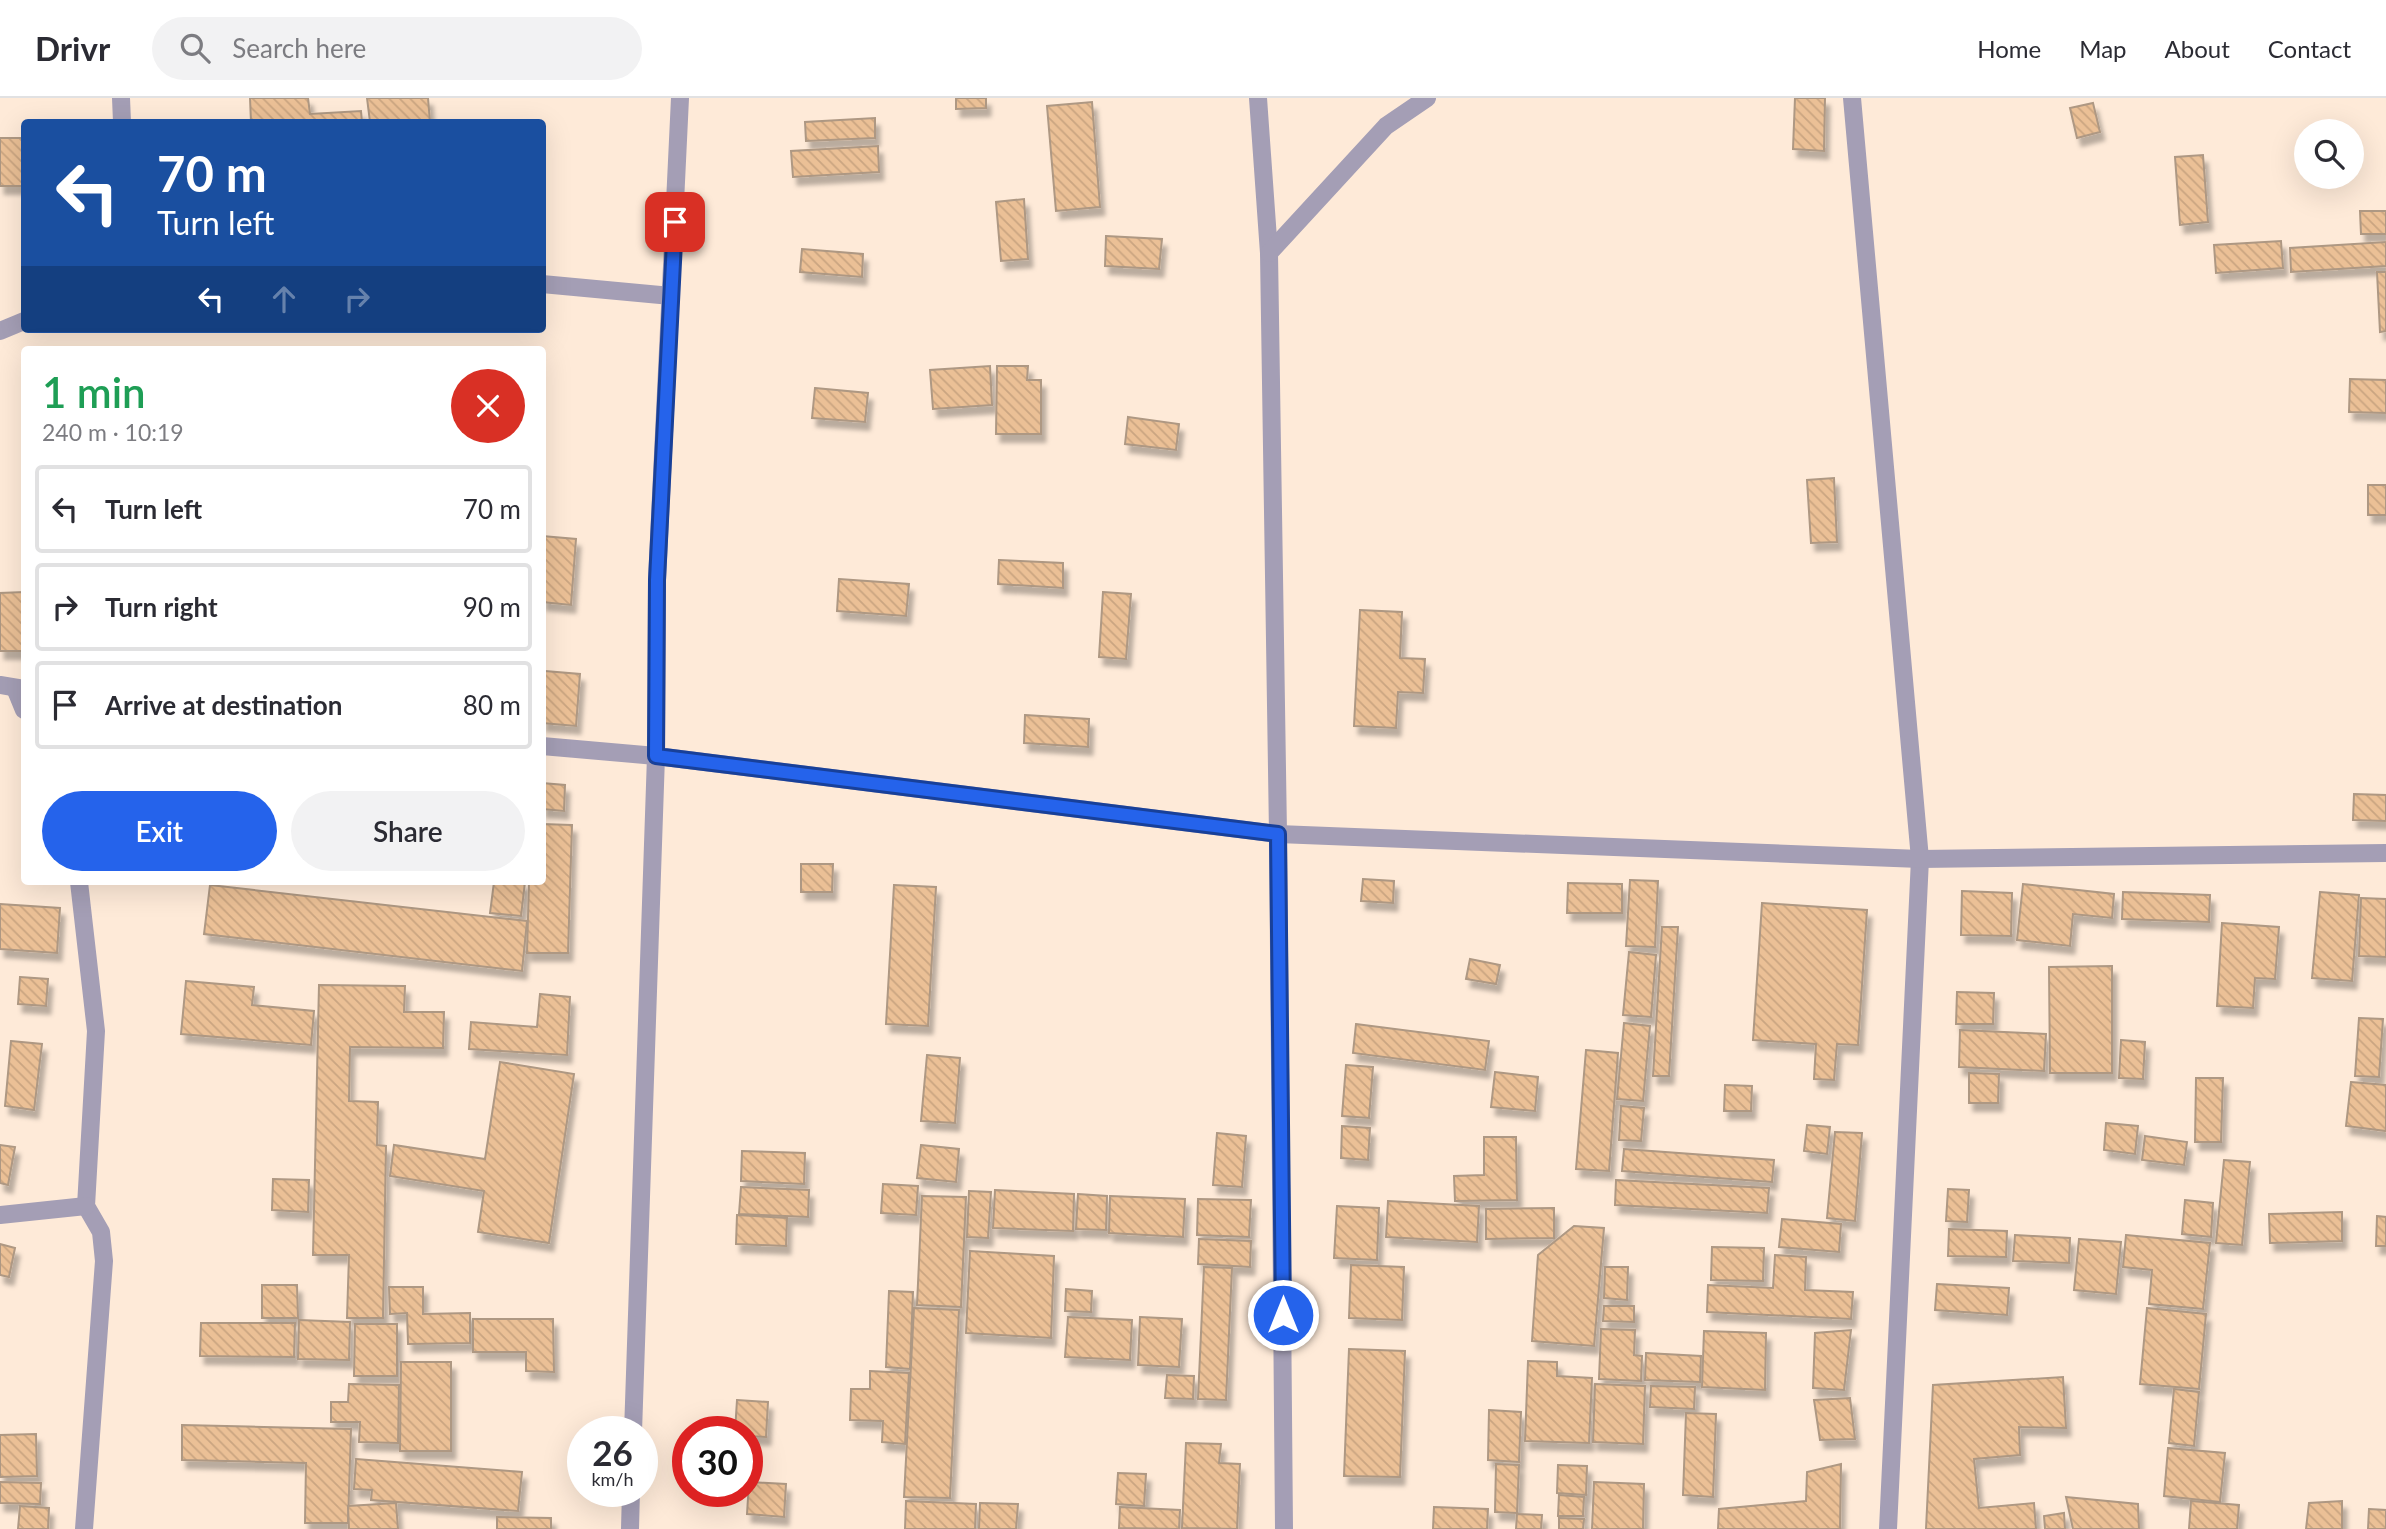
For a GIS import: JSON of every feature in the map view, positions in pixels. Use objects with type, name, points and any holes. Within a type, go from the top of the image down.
[{"type":"street","points":[[121,98],[122,119]]},
{"type":"street","points":[[634,1416],[656,756],[657,580],[680,98]]},
{"type":"street","points":[[1258,98],[1269,253],[1278,834],[1284,1529]]},
{"type":"street","points":[[1269,253],[1386,126],[1427,98]]},
{"type":"street","points":[[1852,98],[1920,859],[1888,1529]]},
{"type":"street","points":[[546,284],[671,296]]},
{"type":"street","points":[[0,331],[21,322]]},
{"type":"street","points":[[13,688],[21,704]]},
{"type":"street","points":[[546,746],[656,756],[1278,834],[1920,859],[2386,853]]},
{"type":"street","points":[[79,885],[96,1031],[86,1206],[101,1232],[104,1261],[84,1529]]},
{"type":"street","points":[[0,1215],[86,1206]]},
{"type":"street","points":[[630,1529],[631,1507]]},
{"type":"building","points":[[250,98],[308,98],[310,114],[361,111],[362,119],[251,119]]},
{"type":"building","points":[[367,98],[428,98],[430,119],[370,119]]},
{"type":"building","points":[[956,98],[986,98],[986,108],[956,109]]},
{"type":"building","points":[[1795,98],[1825,98],[1824,151],[1793,149]]},
{"type":"building","points":[[1092,102],[1100,207],[1056,211],[1047,106]]},
{"type":"building","points":[[2093,103],[2100,132],[2077,138],[2070,108]]},
{"type":"building","points":[[875,118],[875,138],[806,141],[805,122]]},
{"type":"building","points":[[0,138],[21,138],[21,186],[0,186]]},
{"type":"building","points":[[878,146],[879,172],[793,177],[791,151]]},
{"type":"building","points":[[2203,155],[2208,222],[2180,225],[2175,157]]},
{"type":"building","points":[[1024,199],[1028,259],[1001,261],[996,202]]},
{"type":"building","points":[[2360,211],[2386,211],[2386,234],[2361,234]]},
{"type":"building","points":[[1106,236],[1162,239],[1159,269],[1105,266]]},
{"type":"building","points":[[2281,241],[2283,268],[2216,273],[2214,245]]},
{"type":"building","points":[[2386,242],[2386,266],[2291,272],[2290,248]]},
{"type":"building","points":[[802,249],[863,254],[862,277],[800,272]]},
{"type":"building","points":[[2377,272],[2386,272],[2386,331],[2380,332]]},
{"type":"building","points":[[990,366],[992,405],[933,409],[930,370]]},
{"type":"building","points":[[997,366],[1028,366],[1027,380],[1041,380],[1041,434],[996,434]]},
{"type":"building","points":[[2350,379],[2386,380],[2386,413],[2349,412]]},
{"type":"building","points":[[815,388],[868,393],[865,422],[812,418]]},
{"type":"building","points":[[1128,417],[1179,424],[1176,450],[1125,444]]},
{"type":"building","points":[[1834,478],[1837,542],[1811,543],[1807,480]]},
{"type":"building","points":[[2368,485],[2386,485],[2386,515],[2368,515]]},
{"type":"building","points":[[546,536],[576,539],[571,605],[546,602]]},
{"type":"building","points":[[999,560],[1063,563],[1063,588],[998,584]]},
{"type":"building","points":[[839,579],[909,584],[906,616],[837,611]]},
{"type":"building","points":[[21,592],[21,651],[0,651],[0,593]]},
{"type":"building","points":[[1103,592],[1131,594],[1126,659],[1099,657]]},
{"type":"building","points":[[1360,610],[1402,612],[1400,658],[1425,659],[1423,693],[1398,692],[1396,728],[1354,726]]},
{"type":"building","points":[[546,671],[580,674],[576,726],[546,723]]},
{"type":"building","points":[[1025,715],[1089,719],[1088,747],[1024,743]]},
{"type":"building","points":[[546,783],[565,785],[564,811],[546,809]]},
{"type":"building","points":[[2354,794],[2386,795],[2386,821],[2353,820]]},
{"type":"building","points":[[546,824],[572,825],[568,953],[527,953],[529,885],[546,885]]},
{"type":"building","points":[[801,864],[833,864],[832,892],[801,892]]},
{"type":"building","points":[[1363,879],[1394,881],[1393,903],[1361,901]]},
{"type":"building","points":[[1630,880],[1658,881],[1655,947],[1626,946]]},
{"type":"building","points":[[1568,883],[1622,884],[1622,913],[1567,913]]},
{"type":"building","points":[[2023,884],[2114,894],[2112,918],[2073,914],[2070,946],[2017,940]]},
{"type":"building","points":[[210,885],[527,921],[522,971],[204,934]]},
{"type":"building","points":[[494,885],[525,885],[521,916],[490,913]]},
{"type":"building","points":[[894,885],[936,887],[928,1026],[886,1024]]},
{"type":"building","points":[[1962,891],[2012,893],[2011,936],[1961,935]]},
{"type":"building","points":[[2123,892],[2210,895],[2209,922],[2122,919]]},
{"type":"building","points":[[2320,892],[2359,895],[2352,981],[2312,978]]},
{"type":"building","points":[[2361,898],[2386,899],[2386,957],[2359,956]]},
{"type":"building","points":[[1762,903],[1867,910],[1858,1045],[1837,1044],[1834,1080],[1814,1079],[1816,1044],[1753,1040]]},
{"type":"building","points":[[0,904],[60,908],[57,953],[0,949]]},
{"type":"building","points":[[2222,923],[2279,927],[2275,979],[2255,978],[2253,1008],[2217,1006]]},
{"type":"building","points":[[1662,927],[1678,927],[1669,1076],[1653,1076]]},
{"type":"building","points":[[1629,952],[1656,955],[1651,1017],[1623,1015]]},
{"type":"building","points":[[1470,959],[1500,965],[1496,984],[1466,979]]},
{"type":"building","points":[[2112,966],[2112,1073],[2050,1073],[2049,967]]},
{"type":"building","points":[[20,977],[48,979],[46,1006],[18,1004]]},
{"type":"building","points":[[186,981],[254,987],[252,1005],[314,1011],[311,1045],[181,1034]]},
{"type":"building","points":[[319,985],[405,986],[404,1012],[444,1012],[443,1048],[350,1047],[349,1101],[378,1102],[377,1145],[386,1146],[383,1318],[347,1318],[349,1255],[313,1255]]},
{"type":"building","points":[[1957,992],[1994,993],[1993,1024],[1956,1024]]},
{"type":"building","points":[[540,994],[570,997],[567,1055],[469,1049],[471,1022],[537,1027]]},
{"type":"building","points":[[2359,1018],[2383,1019],[2379,1077],[2355,1076]]},
{"type":"building","points":[[1624,1023],[1650,1026],[1643,1101],[1617,1099]]},
{"type":"building","points":[[1356,1024],[1489,1041],[1485,1070],[1353,1053]]},
{"type":"building","points":[[1960,1030],[2046,1034],[2044,1071],[1959,1067]]},
{"type":"building","points":[[2121,1040],[2145,1042],[2143,1079],[2119,1078]]},
{"type":"building","points":[[11,1041],[42,1044],[34,1110],[5,1106]]},
{"type":"building","points":[[1586,1050],[1618,1053],[1609,1171],[1576,1169]]},
{"type":"building","points":[[927,1055],[960,1058],[955,1123],[921,1121]]},
{"type":"building","points":[[500,1062],[574,1074],[549,1243],[478,1232],[484,1191],[390,1176],[394,1145],[485,1159]]},
{"type":"building","points":[[1346,1065],[1373,1067],[1369,1118],[1342,1116]]},
{"type":"building","points":[[1495,1072],[1538,1077],[1535,1111],[1491,1107]]},
{"type":"building","points":[[1969,1073],[1999,1074],[1998,1103],[1969,1103]]},
{"type":"building","points":[[2196,1078],[2223,1078],[2221,1142],[2195,1142]]},
{"type":"building","points":[[2351,1082],[2386,1085],[2386,1131],[2346,1126]]},
{"type":"building","points":[[1725,1085],[1752,1086],[1751,1111],[1724,1111]]},
{"type":"building","points":[[1621,1106],[1644,1108],[1641,1141],[1619,1140]]},
{"type":"building","points":[[2106,1123],[2138,1126],[2135,1154],[2104,1150]]},
{"type":"building","points":[[1807,1125],[1830,1127],[1827,1154],[1804,1151]]},
{"type":"building","points":[[1342,1126],[1370,1128],[1368,1160],[1341,1158]]},
{"type":"building","points":[[1835,1132],[1862,1133],[1855,1221],[1827,1218]]},
{"type":"building","points":[[1217,1133],[1246,1136],[1242,1187],[1213,1185]]},
{"type":"building","points":[[2145,1136],[2187,1142],[2184,1165],[2142,1160]]},
{"type":"building","points":[[1484,1137],[1516,1137],[1517,1200],[1455,1201],[1454,1176],[1484,1175]]},
{"type":"building","points":[[0,1145],[15,1147],[8,1185],[0,1183]]},
{"type":"building","points":[[921,1145],[959,1149],[956,1182],[917,1178]]},
{"type":"building","points":[[1624,1149],[1774,1160],[1772,1182],[1622,1171]]},
{"type":"building","points":[[742,1151],[805,1153],[804,1184],[741,1181]]},
{"type":"building","points":[[2224,1160],[2250,1162],[2242,1245],[2216,1243]]},
{"type":"building","points":[[273,1179],[309,1180],[308,1212],[272,1210]]},
{"type":"building","points":[[1616,1180],[1769,1188],[1767,1213],[1615,1205]]},
{"type":"building","points":[[883,1184],[918,1186],[916,1215],[881,1213]]},
{"type":"building","points":[[741,1187],[809,1190],[808,1217],[739,1214]]},
{"type":"building","points":[[1948,1189],[1969,1190],[1967,1222],[1946,1221]]},
{"type":"building","points":[[995,1190],[1074,1194],[1073,1231],[993,1228]]},
{"type":"building","points":[[969,1191],[991,1192],[988,1238],[967,1237]]},
{"type":"building","points":[[1078,1194],[1107,1196],[1106,1230],[1076,1229]]},
{"type":"building","points":[[922,1196],[966,1197],[961,1307],[917,1305]]},
{"type":"building","points":[[1110,1196],[1185,1199],[1183,1237],[1109,1233]]},
{"type":"building","points":[[1198,1199],[1251,1200],[1249,1237],[1197,1235]]},
{"type":"building","points":[[2185,1200],[2213,1203],[2211,1237],[2182,1234]]},
{"type":"building","points":[[1388,1201],[1479,1206],[1477,1242],[1386,1237]]},
{"type":"building","points":[[1337,1206],[1379,1208],[1377,1260],[1334,1258]]},
{"type":"building","points":[[1554,1208],[1554,1238],[1486,1239],[1486,1209]]},
{"type":"building","points":[[2342,1212],[2342,1241],[2270,1243],[2269,1214]]},
{"type":"building","points":[[737,1215],[787,1218],[786,1246],[736,1244]]},
{"type":"building","points":[[2377,1216],[2386,1217],[2386,1246],[2376,1246]]},
{"type":"building","points":[[1782,1219],[1841,1224],[1839,1252],[1779,1247]]},
{"type":"building","points":[[1574,1226],[1604,1228],[1594,1346],[1532,1341],[1538,1255]]},
{"type":"building","points":[[1949,1229],[2007,1231],[2006,1257],[1948,1256]]},
{"type":"building","points":[[2015,1235],[2070,1238],[2069,1263],[2013,1261]]},
{"type":"building","points":[[2126,1235],[2210,1243],[2203,1309],[2149,1304],[2152,1270],[2123,1267]]},
{"type":"building","points":[[1199,1239],[1251,1241],[1250,1267],[1198,1264]]},
{"type":"building","points":[[2079,1239],[2121,1242],[2116,1294],[2074,1290]]},
{"type":"building","points":[[0,1244],[15,1248],[9,1277],[0,1275]]},
{"type":"building","points":[[1712,1247],[1764,1248],[1763,1281],[1711,1280]]},
{"type":"building","points":[[970,1251],[1054,1256],[1051,1338],[966,1333]]},
{"type":"building","points":[[1775,1255],[1806,1257],[1805,1290],[1853,1292],[1851,1319],[1707,1312],[1708,1285],[1773,1288]]},
{"type":"building","points":[[1351,1265],[1404,1267],[1402,1320],[1349,1318]]},
{"type":"building","points":[[1204,1267],[1232,1268],[1226,1400],[1198,1399]]},
{"type":"building","points":[[1605,1267],[1628,1267],[1627,1300],[1604,1298]]},
{"type":"building","points":[[1937,1284],[2009,1288],[2007,1315],[1935,1310]]},
{"type":"building","points":[[262,1285],[297,1285],[298,1318],[262,1318]]},
{"type":"building","points":[[389,1287],[423,1287],[423,1314],[470,1313],[470,1343],[408,1344],[407,1313],[390,1314]]},
{"type":"building","points":[[1066,1289],[1092,1291],[1091,1312],[1065,1311]]},
{"type":"building","points":[[889,1291],[913,1292],[910,1369],[886,1367]]},
{"type":"building","points":[[1604,1306],[1634,1306],[1634,1322],[1603,1321]]},
{"type":"building","points":[[914,1308],[959,1310],[950,1498],[904,1497]]},
{"type":"building","points":[[2147,1308],[2206,1314],[2199,1389],[2140,1384]]},
{"type":"building","points":[[1068,1317],[1132,1320],[1130,1360],[1065,1357]]},
{"type":"building","points":[[1140,1317],[1182,1319],[1179,1367],[1138,1365]]},
{"type":"building","points":[[473,1319],[553,1319],[554,1372],[526,1371],[526,1352],[473,1352]]},
{"type":"building","points":[[299,1320],[350,1322],[349,1360],[298,1359]]},
{"type":"building","points":[[201,1323],[295,1323],[294,1357],[200,1356]]},
{"type":"building","points":[[355,1324],[397,1324],[397,1376],[354,1376]]},
{"type":"building","points":[[1601,1329],[1635,1330],[1634,1355],[1642,1356],[1641,1381],[1599,1379]]},
{"type":"building","points":[[1851,1330],[1844,1390],[1813,1388],[1815,1333]]},
{"type":"building","points":[[1704,1331],[1766,1333],[1765,1390],[1702,1387]]},
{"type":"building","points":[[1349,1349],[1405,1351],[1400,1477],[1344,1476]]},
{"type":"building","points":[[1646,1353],[1701,1356],[1700,1382],[1645,1380]]},
{"type":"building","points":[[1528,1361],[1557,1362],[1557,1376],[1592,1378],[1589,1443],[1525,1441]]},
{"type":"building","points":[[401,1362],[451,1362],[451,1451],[400,1451]]},
{"type":"building","points":[[870,1371],[909,1373],[905,1444],[882,1442],[883,1421],[850,1420],[851,1389],[870,1389]]},
{"type":"building","points":[[1167,1375],[1194,1376],[1193,1399],[1165,1398]]},
{"type":"building","points":[[2063,1377],[2066,1428],[2019,1427],[2020,1455],[1974,1459],[1979,1508],[2034,1503],[2036,1529],[1926,1529],[1933,1385]]},
{"type":"building","points":[[349,1384],[399,1385],[398,1443],[359,1442],[360,1422],[331,1422],[331,1402],[348,1402]]},
{"type":"building","points":[[1595,1384],[1645,1386],[1643,1444],[1593,1442]]},
{"type":"building","points":[[1651,1386],[1695,1387],[1694,1409],[1650,1407]]},
{"type":"building","points":[[2174,1389],[2199,1392],[2194,1446],[2169,1443]]},
{"type":"building","points":[[1850,1398],[1855,1439],[1820,1440],[1814,1400]]},
{"type":"building","points":[[737,1400],[768,1402],[766,1437],[763,1437],[763,1416],[736,1416]]},
{"type":"building","points":[[1489,1410],[1521,1412],[1519,1462],[1488,1460]]},
{"type":"building","points":[[1686,1413],[1716,1414],[1713,1497],[1683,1495]]},
{"type":"building","points":[[182,1425],[351,1429],[348,1523],[305,1523],[306,1463],[182,1460]]},
{"type":"building","points":[[36,1434],[37,1476],[0,1477],[0,1435]]},
{"type":"building","points":[[1186,1443],[1221,1444],[1219,1463],[1240,1464],[1237,1529],[1182,1528]]},
{"type":"building","points":[[2168,1448],[2225,1453],[2220,1502],[2164,1496]]},
{"type":"building","points":[[356,1459],[522,1472],[518,1511],[371,1500],[372,1490],[354,1489]]},
{"type":"building","points":[[1496,1464],[1519,1465],[1517,1513],[1495,1512]]},
{"type":"building","points":[[1841,1464],[1840,1529],[1718,1529],[1719,1509],[1806,1501],[1807,1472]]},
{"type":"building","points":[[1558,1465],[1587,1466],[1586,1495],[1557,1493]]},
{"type":"building","points":[[1118,1473],[1146,1474],[1144,1506],[1116,1504]]},
{"type":"building","points":[[0,1482],[41,1483],[40,1504],[0,1503]]},
{"type":"building","points":[[1594,1482],[1644,1484],[1643,1529],[1592,1529]]},
{"type":"building","points":[[763,1483],[786,1484],[784,1517],[747,1514],[747,1507],[763,1507]]},
{"type":"building","points":[[1559,1495],[1584,1497],[1583,1516],[1558,1516]]},
{"type":"building","points":[[2066,1497],[2138,1504],[2139,1529],[2073,1529]]},
{"type":"building","points":[[906,1501],[976,1504],[975,1529],[905,1529]]},
{"type":"building","points":[[2191,1501],[2239,1505],[2237,1529],[2189,1529]]},
{"type":"building","points":[[2342,1501],[2342,1529],[2306,1529],[2309,1503]]},
{"type":"building","points":[[396,1503],[398,1529],[349,1529],[348,1506]]},
{"type":"building","points":[[980,1503],[1018,1504],[1016,1529],[979,1529]]},
{"type":"building","points":[[20,1506],[49,1508],[48,1529],[18,1529]]},
{"type":"building","points":[[1120,1507],[1180,1510],[1179,1529],[1119,1528]]},
{"type":"building","points":[[1434,1507],[1488,1509],[1487,1529],[1433,1529]]},
{"type":"building","points":[[2369,1509],[2386,1510],[2386,1529],[2368,1529]]},
{"type":"building","points":[[2064,1513],[2065,1529],[2045,1529],[2044,1516]]},
{"type":"building","points":[[1517,1514],[1542,1515],[1541,1529],[1516,1529]]},
{"type":"building","points":[[497,1517],[551,1518],[551,1529],[497,1529]]},
{"type":"building","points":[[1559,1518],[1584,1519],[1583,1529],[1559,1529]]},
{"type":"route","points":[[675,222],[657,580],[656,756],[1278,834],[1283,1315]]}]
